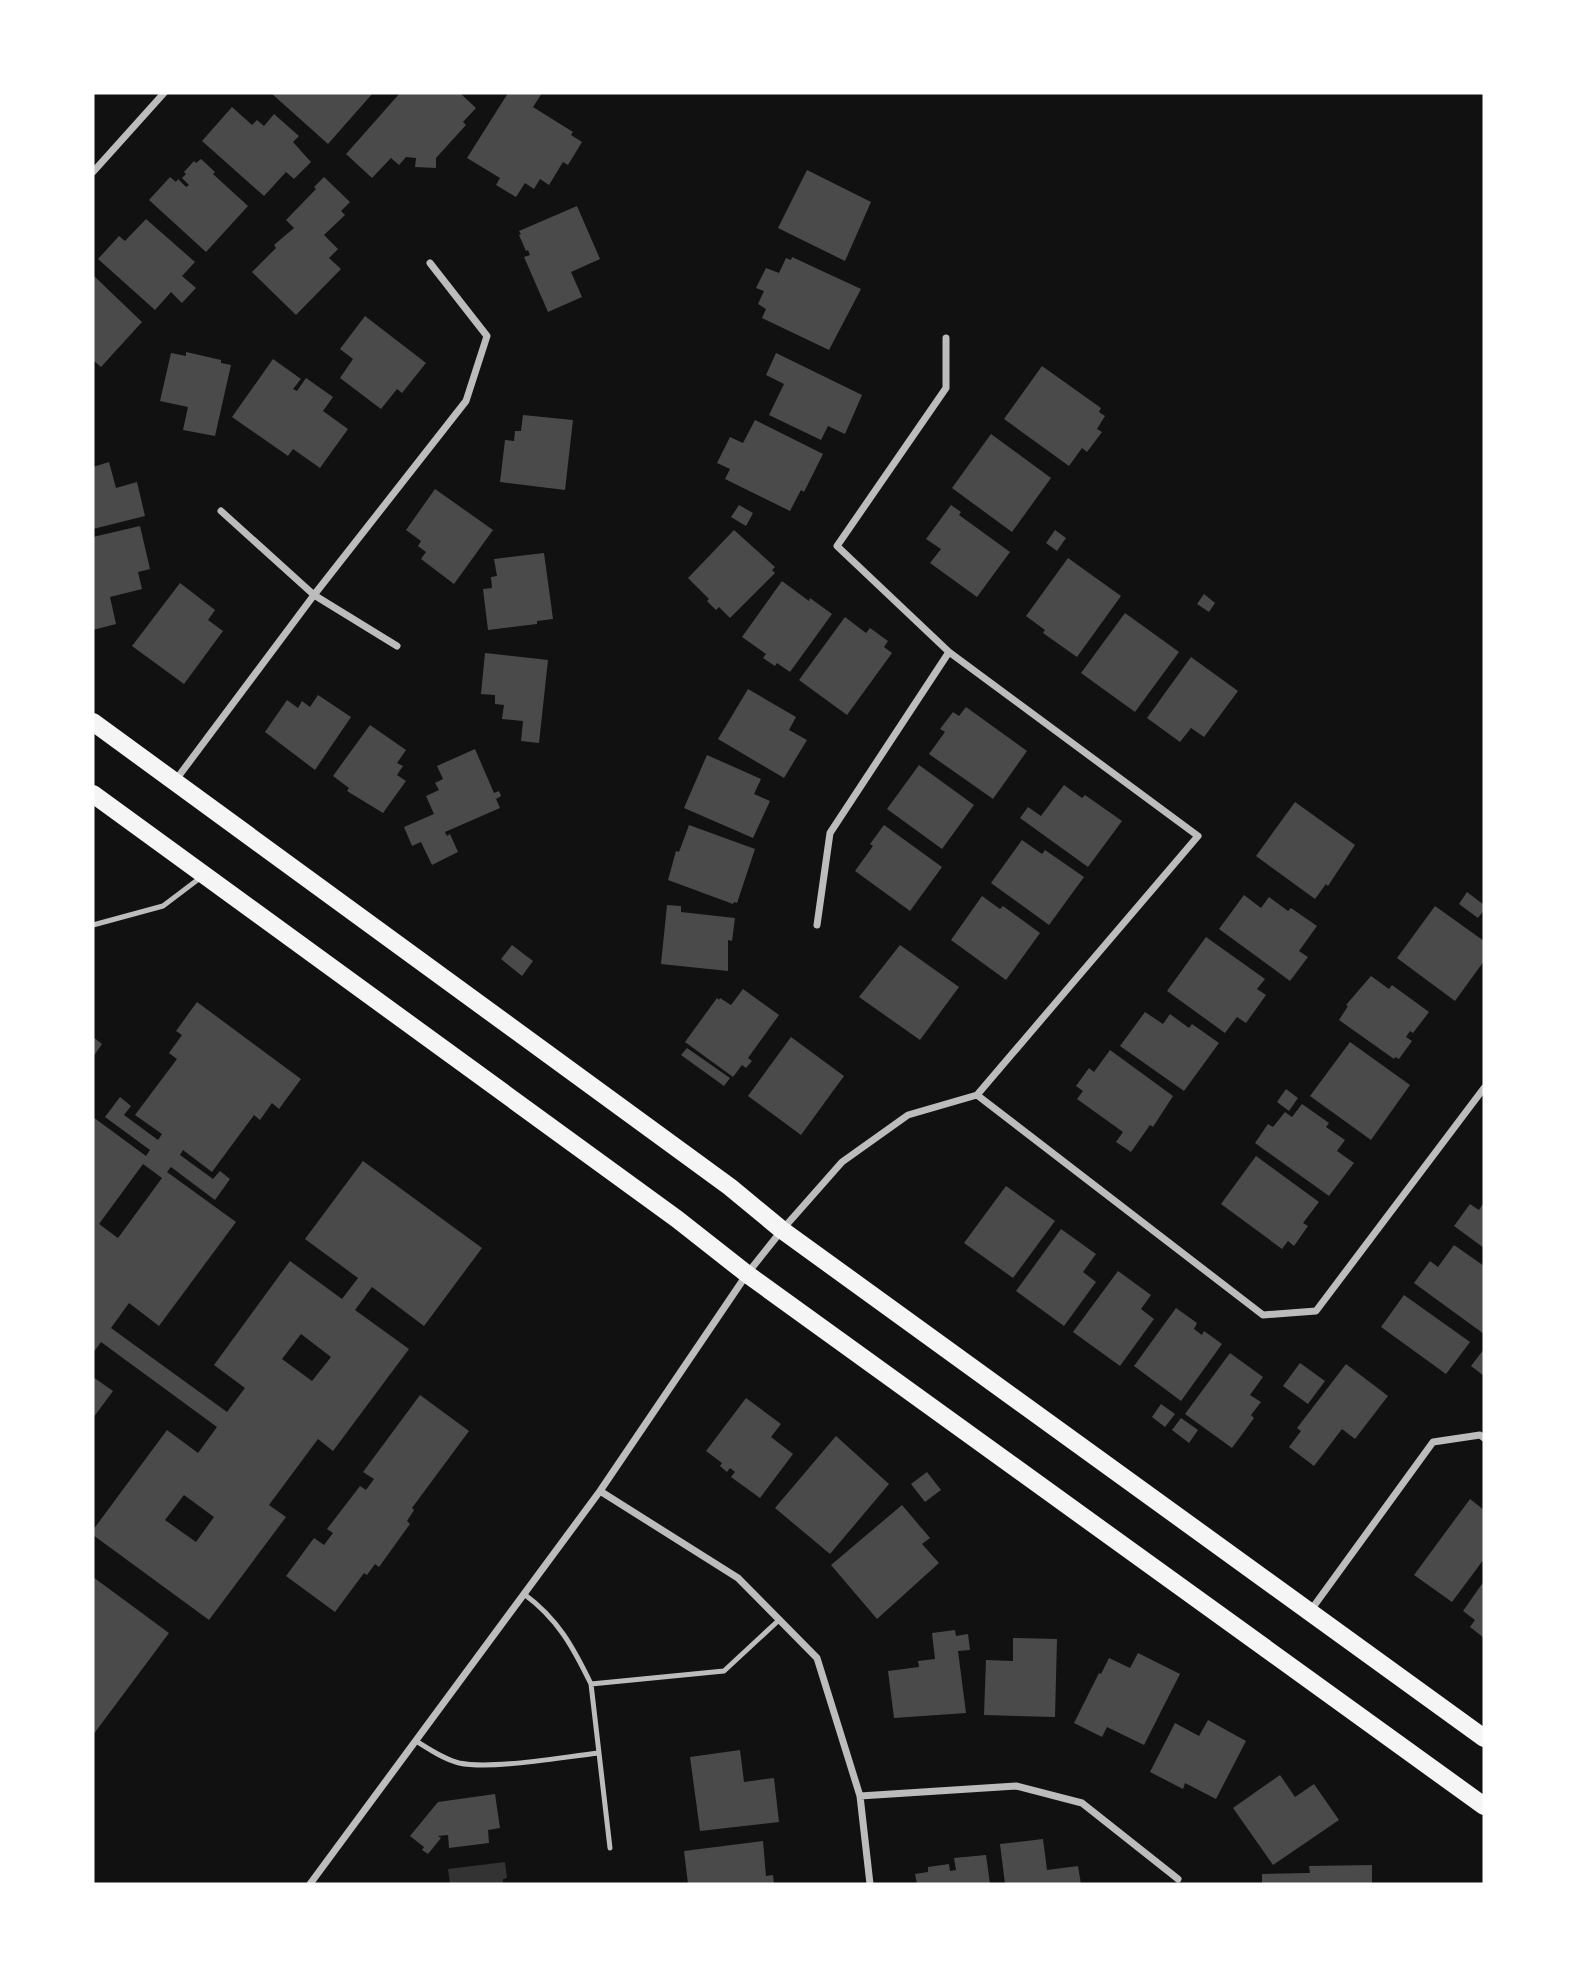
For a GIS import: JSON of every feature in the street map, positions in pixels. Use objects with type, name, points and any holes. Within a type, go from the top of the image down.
[{"type":"main road","points":[[93,722],[711,1172],[782,1230],[1484,1738]]},
{"type":"main road","points":[[93,794],[677,1219],[747,1274],[1484,1806]]},
{"type":"street","points":[[93,172],[164,93]]},
{"type":"street","points":[[174,781],[314,595],[466,401],[487,337],[430,263]]},
{"type":"street","points":[[310,1884],[600,1490],[747,1274],[782,1230],[842,1162],[908,1115],[977,1095],[1198,836],[948,653],[837,546],[946,388],[946,338]]},
{"type":"street","points":[[221,512],[314,595],[397,646]]},
{"type":"street","points":[[817,925],[830,833],[948,653]]},
{"type":"street","points":[[977,1095],[1264,1315],[1316,1311],[1484,1088]]},
{"type":"street","points":[[1310,1611],[1433,1442],[1480,1435],[1484,1438]]},
{"type":"street","points":[[600,1490],[738,1578],[817,1658],[860,1796],[870,1884]]},
{"type":"street","points":[[860,1796],[1016,1786],[1082,1803],[1178,1879]]},
{"type":"lane","points":[[93,925],[163,906],[204,874]]},
{"type":"lane","points":[[524,1594],[540,1606],[570,1641],[591,1684],[610,1848]]},
{"type":"lane","points":[[591,1684],[724,1671],[779,1620]]},
{"type":"lane","points":[[416,1741],[459,1763],[495,1764],[598,1753]]},
{"type":"shaded area","points":[[505,1862],[507,1878],[503,1879],[503,1884],[450,1884],[448,1869]]},
{"type":"building","points":[[271,93],[373,93],[328,144]]},
{"type":"building","points":[[400,93],[460,93],[476,108],[463,122],[466,125],[436,158],[436,168],[415,167],[416,158],[406,157],[399,165],[391,158],[372,178],[346,154]]},
{"type":"building","points":[[508,93],[542,93],[533,107],[573,132],[571,135],[582,142],[568,165],[563,162],[549,185],[540,179],[534,189],[525,183],[516,197],[496,185],[500,178],[467,158]]},
{"type":"building","points":[[232,107],[252,125],[257,120],[264,126],[274,114],[299,136],[293,142],[311,162],[294,179],[286,172],[264,196],[202,141]]},
{"type":"building","points":[[201,159],[215,172],[213,174],[248,206],[206,252],[149,200],[170,177],[176,182],[178,179],[186,187],[189,185],[182,178],[186,174],[184,172],[194,161],[196,163]]},
{"type":"building","points":[[807,170],[871,202],[845,261],[778,228]]},
{"type":"building","points":[[324,177],[350,202],[341,211],[345,215],[324,235],[338,249],[329,258],[341,269],[296,315],[252,272],[276,248],[274,245],[294,228],[286,220]]},
{"type":"building","points":[[577,206],[600,259],[571,272],[582,297],[548,312],[524,257],[530,255],[519,231]]},
{"type":"building","points":[[146,219],[195,262],[182,276],[196,288],[182,303],[171,292],[155,310],[98,259],[119,236],[125,241]]},
{"type":"building","points":[[792,257],[861,289],[829,350],[762,318],[766,309],[758,304],[764,291],[756,288],[766,268],[779,273],[786,258],[791,260]]},
{"type":"building","points":[[94,276],[142,322],[101,367],[93,360]]},
{"type":"building","points":[[365,316],[426,363],[402,393],[397,389],[381,409],[340,378],[353,359],[340,349]]},
{"type":"building","points":[[186,352],[231,365],[215,436],[183,430],[188,407],[160,401],[171,353],[186,356]]},
{"type":"building","points":[[776,353],[862,395],[845,434],[828,426],[821,440],[769,415],[784,384],[766,375]]},
{"type":"building","points":[[273,359],[301,379],[293,389],[297,391],[306,378],[333,397],[323,411],[348,429],[320,468],[293,449],[288,456],[232,417]]},
{"type":"building","points":[[1042,366],[1101,408],[1099,412],[1105,416],[1097,429],[1102,432],[1087,452],[1082,448],[1069,466],[1004,419]]},
{"type":"building","points":[[523,415],[573,420],[565,490],[500,482],[505,440],[514,441],[515,431],[521,431]]},
{"type":"building","points":[[755,420],[823,454],[804,492],[801,490],[790,511],[725,479],[730,469],[717,463],[730,437],[743,443]]},
{"type":"building","points":[[991,434],[1051,478],[1012,532],[952,488]]},
{"type":"building","points":[[109,462],[116,488],[137,482],[145,516],[93,529],[93,467]]},
{"type":"building","points":[[435,489],[493,530],[454,584],[421,559],[426,552],[418,546],[421,541],[406,530]]},
{"type":"building","points":[[739,505],[753,513],[746,526],[731,517]]},
{"type":"building","points":[[951,505],[961,512],[959,515],[1010,552],[977,597],[930,563],[941,549],[926,539]]},
{"type":"building","points":[[140,526],[150,569],[138,572],[142,589],[110,597],[116,624],[93,630],[93,537]]},
{"type":"building","points":[[734,530],[775,567],[772,570],[775,573],[730,618],[719,607],[716,610],[688,578]]},
{"type":"building","points":[[1055,530],[1066,538],[1057,551],[1046,543]]},
{"type":"building","points":[[544,553],[553,619],[537,621],[537,624],[488,630],[483,589],[492,588],[491,577],[497,576],[494,559]]},
{"type":"building","points":[[1068,558],[1121,596],[1077,657],[1043,633],[1045,630],[1026,616]]},
{"type":"building","points":[[782,581],[832,614],[790,672],[763,658],[766,654],[742,637]]},
{"type":"building","points":[[180,583],[215,610],[208,620],[223,631],[184,684],[132,646]]},
{"type":"building","points":[[1204,594],[1215,603],[1209,612],[1197,604]]},
{"type":"building","points":[[1125,613],[1179,652],[1135,712],[1081,673]]},
{"type":"building","points":[[845,617],[866,633],[870,628],[888,641],[884,647],[892,653],[847,715],[799,680]]},
{"type":"building","points":[[485,653],[548,660],[539,743],[521,741],[523,721],[502,719],[504,705],[495,704],[495,695],[481,694]]},
{"type":"building","points":[[1191,657],[1238,691],[1204,737],[1191,728],[1180,742],[1147,718]]},
{"type":"building","points":[[748,689],[796,717],[789,730],[807,740],[784,778],[718,739]]},
{"type":"building","points":[[318,695],[351,717],[315,770],[265,732],[287,700],[298,708],[302,701],[310,707]]},
{"type":"building","points":[[966,707],[1027,751],[993,799],[929,754],[945,732],[940,729],[953,712],[959,716]]},
{"type":"building","points":[[370,725],[406,750],[397,763],[403,766],[397,775],[406,781],[383,813],[347,791],[349,788],[333,776]]},
{"type":"building","points":[[475,749],[494,793],[499,791],[501,796],[496,799],[500,808],[445,832],[447,836],[450,834],[458,852],[432,865],[421,842],[412,846],[404,827],[434,814],[426,796],[439,790],[435,783],[443,779],[437,766]]},
{"type":"building","points":[[707,755],[761,779],[754,794],[770,801],[753,838],[684,808]]},
{"type":"building","points":[[919,765],[974,805],[942,849],[887,809]]},
{"type":"building","points":[[1064,785],[1082,798],[1085,795],[1122,821],[1088,867],[1020,818],[1028,807],[1041,816]]},
{"type":"building","points":[[1295,802],[1355,845],[1328,886],[1326,884],[1315,899],[1256,856]]},
{"type":"building","points":[[689,825],[755,849],[737,903],[733,904],[668,880],[676,851],[679,852]]},
{"type":"building","points":[[884,825],[942,867],[910,911],[855,871]]},
{"type":"building","points":[[1022,840],[1042,854],[1045,850],[1084,877],[1049,925],[991,883]]},
{"type":"building","points":[[1467,892],[1484,905],[1478,918],[1459,904]]},
{"type":"building","points":[[1244,895],[1261,908],[1269,897],[1288,911],[1291,908],[1317,926],[1299,951],[1308,957],[1290,981],[1219,929]]},
{"type":"building","points":[[982,896],[1000,909],[1003,906],[1040,933],[1006,980],[951,940]]},
{"type":"building","points":[[667,905],[681,906],[681,912],[735,918],[732,941],[728,940],[728,971],[661,964]]},
{"type":"building","points":[[1435,906],[1484,941],[1484,961],[1455,1001],[1397,958]]},
{"type":"building","points":[[1206,937],[1265,979],[1257,989],[1266,995],[1246,1023],[1237,1017],[1225,1033],[1167,991]]},
{"type":"building","points":[[512,945],[533,961],[522,976],[501,959]]},
{"type":"building","points":[[900,945],[959,987],[920,1040],[859,997]]},
{"type":"building","points":[[1371,976],[1389,989],[1392,985],[1429,1012],[1413,1033],[1410,1031],[1406,1037],[1412,1041],[1399,1059],[1394,1059],[1339,1020],[1348,1006],[1346,1005]]},
{"type":"building","points":[[743,989],[779,1015],[748,1058],[752,1061],[746,1068],[742,1065],[733,1077],[685,1042],[717,998],[731,1005]]},
{"type":"building","points":[[197,1002],[301,1079],[279,1109],[272,1103],[260,1120],[254,1115],[212,1172],[183,1150],[180,1155],[213,1179],[220,1171],[230,1179],[215,1200],[171,1167],[167,1172],[236,1222],[159,1326],[129,1303],[111,1328],[227,1412],[245,1388],[214,1365],[290,1261],[342,1299],[358,1278],[305,1239],[363,1161],[482,1248],[424,1326],[372,1287],[355,1310],[409,1349],[333,1451],[318,1439],[269,1505],[286,1517],[209,1620],[93,1535],[93,1530],[167,1430],[198,1453],[217,1427],[101,1342],[93,1353],[93,1117],[146,1156],[150,1150],[105,1117],[120,1097],[131,1106],[124,1115],[158,1140],[162,1134],[135,1115],[177,1059],[169,1053],[182,1035],[176,1031]],"holes":[[[143,1164],[162,1178],[118,1238],[99,1224]],[[301,1334],[331,1357],[312,1381],[282,1359]],[[184,1495],[214,1517],[196,1542],[165,1520]]]},
{"type":"building","points":[[1145,1012],[1163,1024],[1170,1014],[1189,1028],[1192,1024],[1219,1043],[1184,1091],[1120,1046]]},
{"type":"building","points":[[93,1037],[102,1044],[93,1057]]},
{"type":"building","points":[[791,1037],[844,1076],[801,1135],[748,1096]]},
{"type":"building","points":[[1350,1042],[1410,1085],[1371,1140],[1310,1096]]},
{"type":"building","points":[[687,1048],[730,1078],[724,1086],[681,1055]]},
{"type":"building","points":[[1110,1050],[1173,1096],[1153,1127],[1150,1125],[1131,1152],[1116,1142],[1123,1132],[1077,1099],[1083,1091],[1076,1086],[1089,1068],[1094,1072]]},
{"type":"building","points":[[1286,1089],[1298,1098],[1289,1111],[1277,1102]]},
{"type":"building","points":[[1302,1104],[1329,1123],[1326,1127],[1345,1140],[1337,1151],[1354,1163],[1329,1196],[1255,1143],[1268,1124],[1273,1127],[1285,1112],[1292,1117]]},
{"type":"building","points":[[1256,1156],[1319,1202],[1303,1223],[1308,1226],[1294,1246],[1288,1241],[1282,1249],[1221,1204]]},
{"type":"building","points":[[1006,1186],[1055,1221],[1013,1278],[964,1243]]},
{"type":"building","points":[[1484,1202],[1484,1248],[1454,1226],[1470,1204],[1479,1210]]},
{"type":"building","points":[[1061,1229],[1096,1254],[1083,1272],[1096,1282],[1064,1326],[1016,1291]]},
{"type":"building","points":[[1454,1245],[1484,1266],[1484,1334],[1414,1283],[1430,1261],[1438,1267]]},
{"type":"building","points":[[1118,1271],[1151,1295],[1141,1309],[1154,1319],[1120,1366],[1073,1332]]},
{"type":"building","points":[[1404,1295],[1470,1342],[1446,1374],[1381,1327]]},
{"type":"building","points":[[1176,1308],[1197,1323],[1194,1329],[1202,1335],[1204,1331],[1222,1344],[1181,1401],[1134,1366]]},
{"type":"building","points":[[1484,1349],[1484,1376],[1471,1366]]},
{"type":"building","points":[[1230,1353],[1263,1377],[1250,1395],[1261,1402],[1251,1415],[1254,1418],[1232,1448],[1185,1414]]},
{"type":"building","points":[[1300,1363],[1325,1381],[1308,1404],[1283,1386]]},
{"type":"building","points":[[1346,1364],[1388,1396],[1355,1439],[1342,1429],[1314,1466],[1289,1447],[1301,1431],[1297,1428]]},
{"type":"building","points":[[93,1377],[113,1391],[93,1418]]},
{"type":"building","points":[[420,1395],[469,1431],[412,1508],[414,1510],[407,1521],[410,1524],[379,1567],[375,1564],[367,1575],[364,1573],[335,1612],[286,1576],[314,1538],[324,1545],[333,1533],[327,1529],[360,1486],[366,1490],[374,1479],[363,1472]]},
{"type":"building","points":[[746,1398],[781,1424],[771,1437],[793,1454],[760,1498],[731,1477],[735,1472],[730,1468],[727,1472],[720,1466],[722,1463],[706,1451]]},
{"type":"building","points":[[1161,1404],[1175,1414],[1165,1427],[1152,1417]]},
{"type":"building","points":[[1181,1418],[1198,1430],[1189,1443],[1172,1430]]},
{"type":"building","points":[[836,1436],[889,1484],[830,1554],[775,1508]]},
{"type":"building","points":[[927,1472],[941,1490],[925,1502],[911,1484]]},
{"type":"building","points":[[1470,1499],[1484,1510],[1484,1559],[1452,1602],[1414,1575]]},
{"type":"building","points":[[902,1505],[930,1538],[922,1544],[939,1563],[877,1619],[831,1565]]},
{"type":"building","points":[[93,1577],[169,1633],[93,1735]]},
{"type":"building","points":[[1484,1581],[1484,1638],[1470,1627],[1475,1620],[1463,1611]]},
{"type":"building","points":[[955,1630],[956,1636],[968,1634],[970,1650],[958,1651],[966,1713],[894,1718],[888,1671],[919,1667],[918,1661],[935,1659],[932,1633]]},
{"type":"building","points":[[1013,1638],[1057,1639],[1055,1717],[984,1715],[986,1660],[1013,1661]]},
{"type":"building","points":[[1138,1653],[1180,1674],[1144,1745],[1107,1727],[1102,1737],[1074,1723],[1109,1658],[1130,1668]]},
{"type":"building","points":[[1208,1720],[1246,1741],[1216,1799],[1185,1783],[1183,1789],[1150,1772],[1175,1723],[1199,1736]]},
{"type":"building","points":[[740,1750],[744,1782],[774,1778],[779,1822],[700,1831],[690,1757]]},
{"type":"building","points":[[1280,1775],[1295,1797],[1314,1784],[1339,1820],[1273,1865],[1233,1808]]},
{"type":"building","points":[[495,1794],[500,1828],[488,1830],[489,1843],[449,1848],[448,1835],[438,1836],[441,1838],[428,1854],[422,1850],[424,1847],[410,1836],[438,1802]]},
{"type":"building","points":[[1043,1839],[1047,1870],[1078,1866],[1081,1884],[1005,1884],[1000,1844]]},
{"type":"building","points":[[763,1841],[766,1876],[773,1875],[774,1884],[688,1884],[684,1851]]},
{"type":"building","points":[[986,1855],[990,1884],[917,1884],[915,1874],[928,1872],[928,1867],[949,1864],[950,1871],[956,1870],[954,1858]]},
{"type":"building","points":[[1372,1865],[1372,1884],[1262,1884],[1262,1874],[1310,1873],[1309,1866]]}]
